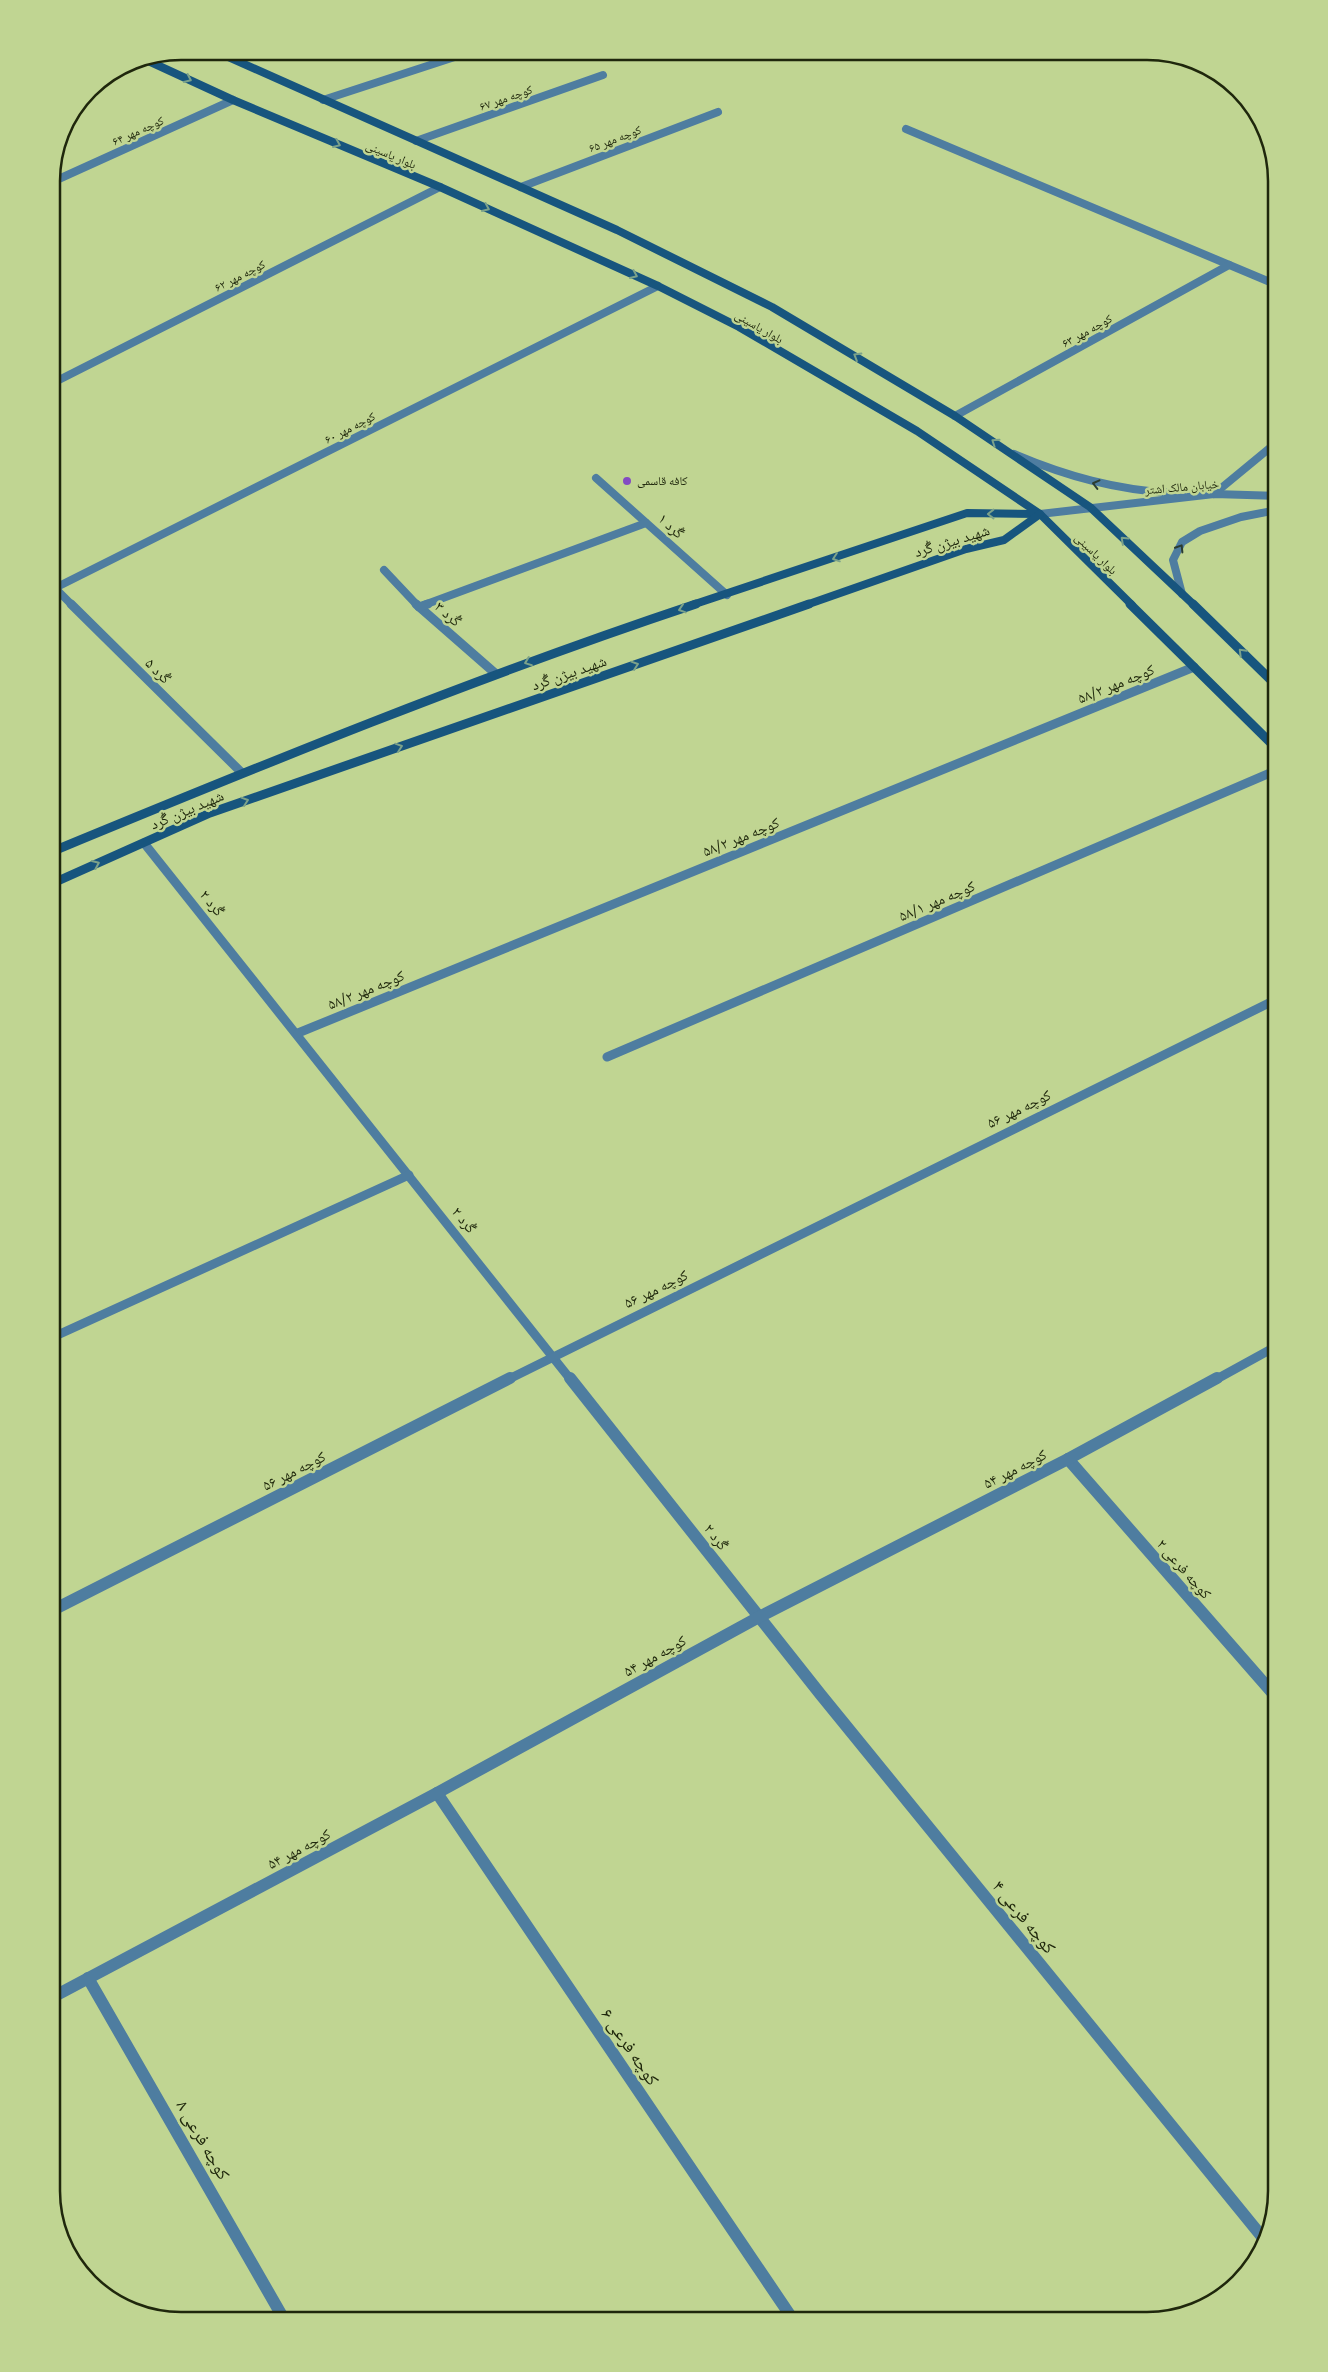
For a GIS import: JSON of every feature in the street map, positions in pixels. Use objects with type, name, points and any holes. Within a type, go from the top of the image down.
[{"type":"main road","name":"بلوار یاسینی","points":[[235,60],[617,230],[772,307],[955,416],[1090,507],[1268,677]]},
{"type":"main road","name":"بلوار یاسینی","points":[[153,63],[233,100],[440,188],[658,286],[739,327],[917,430],[1040,514],[1268,740]]},
{"type":"main road","name":"شهید بیژن گُرد","points":[[60,848],[342,732],[581,642],[727,595],[967,513],[1040,514]]},
{"type":"main road","name":"شهید بیژن گُرد","points":[[60,880],[210,813],[966,549],[1004,540],[1040,514]]},
{"type":"street","points":[[323,100],[445,60]]},
{"type":"street","name":"کوچه مهر ۶۷","points":[[416,141],[603,76]]},
{"type":"street","name":"کوچه مهر ۶۴","points":[[60,178],[233,100]]},
{"type":"street","name":"کوچه مهر ۶۵","points":[[521,187],[718,112]]},
{"type":"street","points":[[906,129],[1268,281]]},
{"type":"street","name":"کوچه مهر ۶۲","points":[[60,380],[440,188]]},
{"type":"street","name":"کوچه مهر ۶۳","points":[[955,416],[1229,265]]},
{"type":"street","name":"کوچه مهر ۶۰","points":[[60,585],[658,286]]},
{"type":"street","points":[[1010,452],[1052,470],[1111,488],[1144,492],[1214,494],[1268,449]]},
{"type":"street","name":"گُرد ۱","points":[[596,478],[727,595]]},
{"type":"street","name":"خیابان مالک اشتر","points":[[1040,514],[1214,494],[1268,496]]},
{"type":"street","points":[[1182,594],[1173,560],[1183,542],[1212,526],[1260,511],[1268,511]]},
{"type":"street","points":[[419,607],[646,523]]},
{"type":"street","name":"گُرد ۳","points":[[384,570],[419,607],[496,674]]},
{"type":"street","name":"گُرد ۵","points":[[60,596],[242,773]]},
{"type":"street","name":"کوچه مهر ۵۸/۲","points":[[298,1032],[1194,667]]},
{"type":"street","name":"کوچه مهر ۵۸/۱","points":[[607,1057],[1268,774]]},
{"type":"street","name":"گُرد ۲","points":[[144,843],[298,1032],[759,1617]]},
{"type":"street","name":"کوچه مهر ۵۶","points":[[60,1606],[554,1356],[1268,1003]]},
{"type":"street","points":[[60,1334],[409,1175]]},
{"type":"street","name":"کوچه مهر ۵۴","points":[[60,1993],[436,1794],[759,1617],[1068,1458],[1268,1351]]},
{"type":"street","name":"کوچه فرعی ۲","points":[[1068,1458],[1268,1688]]},
{"type":"street","name":"کوچه فرعی ۴","points":[[759,1617],[1260,2235]]},
{"type":"street","name":"کوچه فرعی ۶","points":[[436,1794],[788,2312]]},
{"type":"street","name":"کوچه فرعی ۸","points":[[88,1978],[280,2312]]},
{"type":"place","name":"کافه قاسمی","points":[[627,481]]}]
